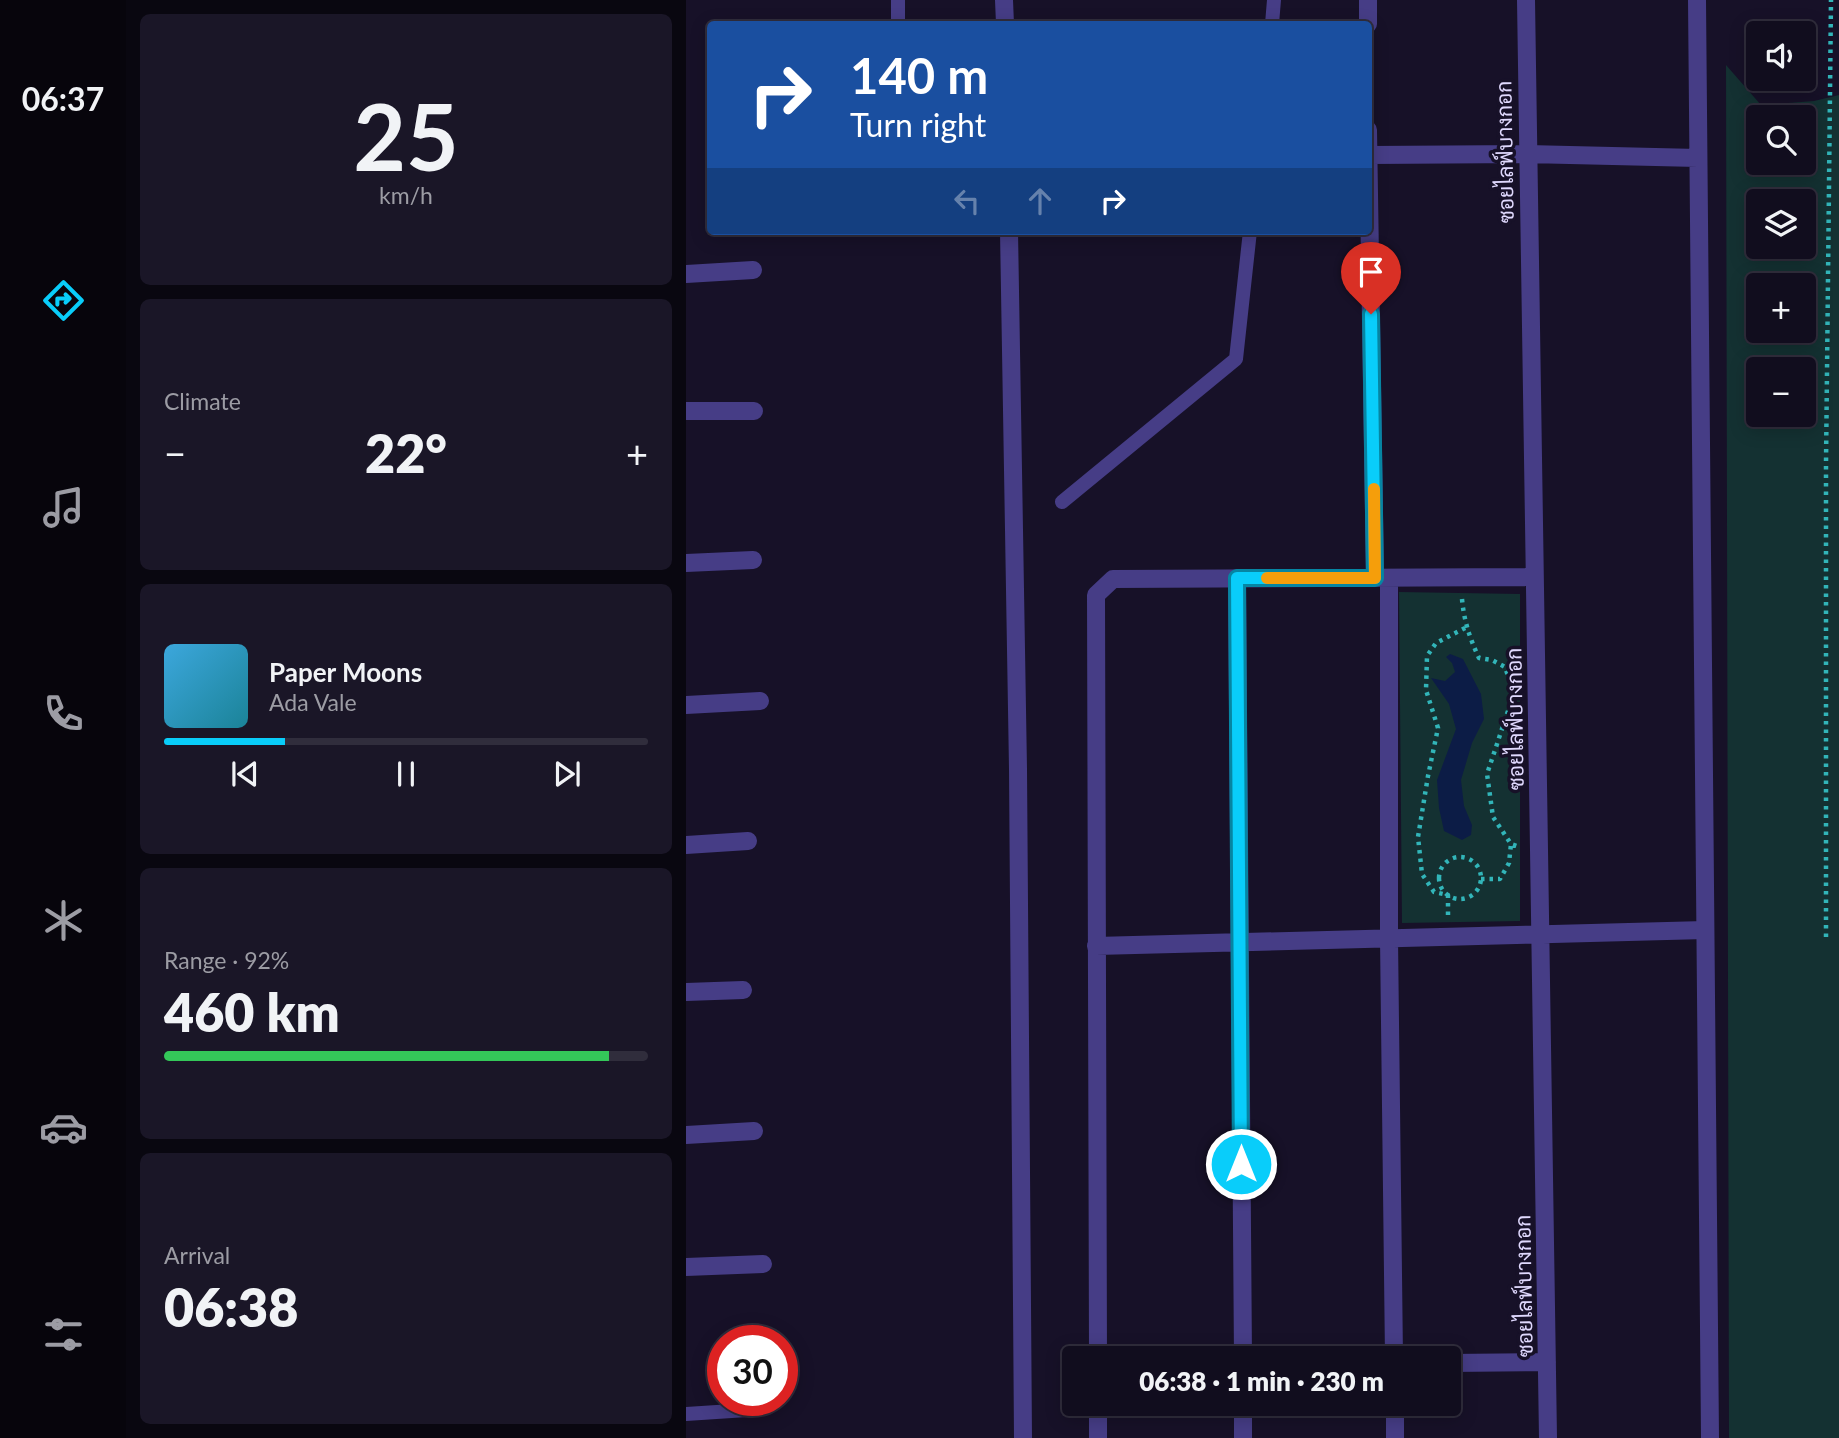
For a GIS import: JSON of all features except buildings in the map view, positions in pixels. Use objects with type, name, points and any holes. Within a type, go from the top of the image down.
[{"type":"street","points":[[1004,0],[1005,21]]},
{"type":"street","points":[[1368,0],[1368,21]]},
{"type":"street","name":"ซอยไลฟ์บางกอก","points":[[1526,0],[1548,1438]]},
{"type":"street","points":[[1697,0],[1710,1438]]},
{"type":"street","points":[[1372,155],[1527,154],[1698,158]]},
{"type":"street","points":[[1009,235],[1018,769],[1023,1438]]},
{"type":"street","points":[[1371,235],[1382,578],[1394,1346]]},
{"type":"street","points":[[686,274],[753,270]]},
{"type":"street","points":[[686,411],[754,411]]},
{"type":"street","points":[[686,563],[753,560]]},
{"type":"street","points":[[1098,1346],[1096,595],[1113,579],[1534,577]]},
{"type":"street","points":[[1237,578],[1243,1346]]},
{"type":"street","points":[[686,705],[760,701]]},
{"type":"street","points":[[686,845],[748,841]]},
{"type":"street","points":[[1096,946],[1705,929]]},
{"type":"street","points":[[686,992],[743,990]]},
{"type":"street","points":[[686,1135],[754,1131]]},
{"type":"street","points":[[686,1267],[763,1264]]},
{"type":"street","points":[[1461,1363],[1547,1362]]},
{"type":"street","points":[[1098,1416],[1098,1438]]},
{"type":"street","points":[[1243,1416],[1243,1438]]},
{"type":"street","points":[[1395,1416],[1395,1438]]},
{"type":"lane","points":[[898,0],[898,21]]},
{"type":"lane","points":[[1272,21],[1274,0]]},
{"type":"lane","points":[[1062,502],[1236,359],[1250,235]]},
{"type":"lane","points":[[686,1414],[707,1413]]},
{"type":"path","points":[[1826,937],[1826,464],[1831,0]]},
{"type":"path","points":[[1460,578],[1466,627],[1479,658],[1492,660],[1505,667],[1514,693],[1487,774],[1493,817],[1511,844],[1539,855]]},
{"type":"path","points":[[1448,895],[1443,891],[1439,878],[1440,871],[1448,860],[1461,856],[1468,858],[1478,866],[1481,879],[1480,886],[1469,897],[1462,899],[1434,892],[1423,874],[1418,837],[1427,776],[1438,728],[1426,690],[1427,656],[1436,643],[1466,627]]},
{"type":"path","points":[[1481,879],[1500,879],[1509,863],[1511,844]]},
{"type":"path","points":[[1447,937],[1448,895]]},
{"type":"green space","points":[[1726,65],[1761,105],[1814,101],[1839,95],[1839,1438],[1729,1438]]},
{"type":"green space","points":[[1399,592],[1520,594],[1520,921],[1402,923]]},
{"type":"water","points":[[1450,654],[1463,659],[1481,694],[1484,719],[1472,743],[1461,780],[1464,806],[1472,825],[1471,835],[1462,840],[1444,831],[1437,780],[1456,729],[1449,704],[1431,678],[1445,681],[1455,672],[1446,657]]},
{"type":"slow traffic","points":[[1267,578],[1375,578],[1374,489]]},
{"type":"route","points":[[1241,1164],[1237,578],[1375,578],[1371,314]]}]
